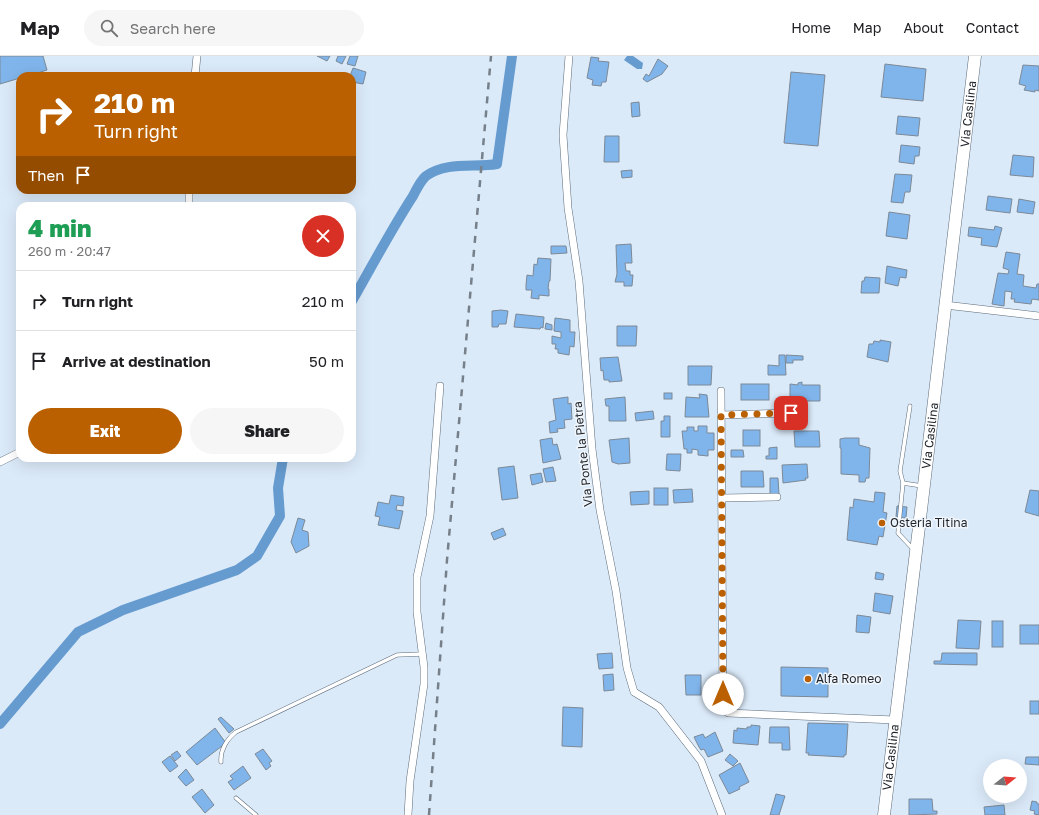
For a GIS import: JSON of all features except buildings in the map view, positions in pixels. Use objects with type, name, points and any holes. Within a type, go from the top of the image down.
[{"type":"main road","name":"Via Casilina","points":[[884,815],[958,206],[974,56]]},
{"type":"street","points":[[196,56],[196,72]]},
{"type":"street","name":"Via Ponte la Pietra","points":[[569,56],[563,135],[568,208],[578,281],[592,448],[600,510],[616,591],[627,668],[634,692],[659,707],[701,761],[722,815]]},
{"type":"street","points":[[945,305],[1039,316]]},
{"type":"street","points":[[408,815],[410,781],[424,684],[424,667],[417,612],[417,577],[430,516],[440,386]]},
{"type":"street","points":[[721,390],[724,709],[728,713],[895,720]]},
{"type":"street","points":[[721,415],[791,413]]},
{"type":"street","points":[[0,462],[16,454]]},
{"type":"street","points":[[722,498],[776,497]]},
{"type":"lane","points":[[910,406],[900,471],[903,483],[898,533],[915,551]]},
{"type":"lane","points":[[903,483],[923,486]]},
{"type":"lane","points":[[222,762],[220,755],[228,738],[236,732],[397,655],[422,654]]},
{"type":"lane","points":[[236,798],[256,815]]},
{"type":"water","points":[[627,56],[633,56],[643,63],[642,69],[637,69],[624,60]]},
{"type":"waterway","points":[[356,294],[389,235],[426,176],[443,168],[497,164],[512,56]]},
{"type":"waterway","points":[[0,724],[78,632],[123,610],[237,570],[257,556],[280,516],[278,488],[282,462]]},
{"type":"railway","points":[[429,815],[447,560],[491,56]]},
{"type":"place","name":"Osteria Titina","points":[[882,523]]},
{"type":"place","name":"Alfa Romeo","points":[[808,679]]},
{"type":"route","points":[[723,694],[721,415],[791,413]]}]
